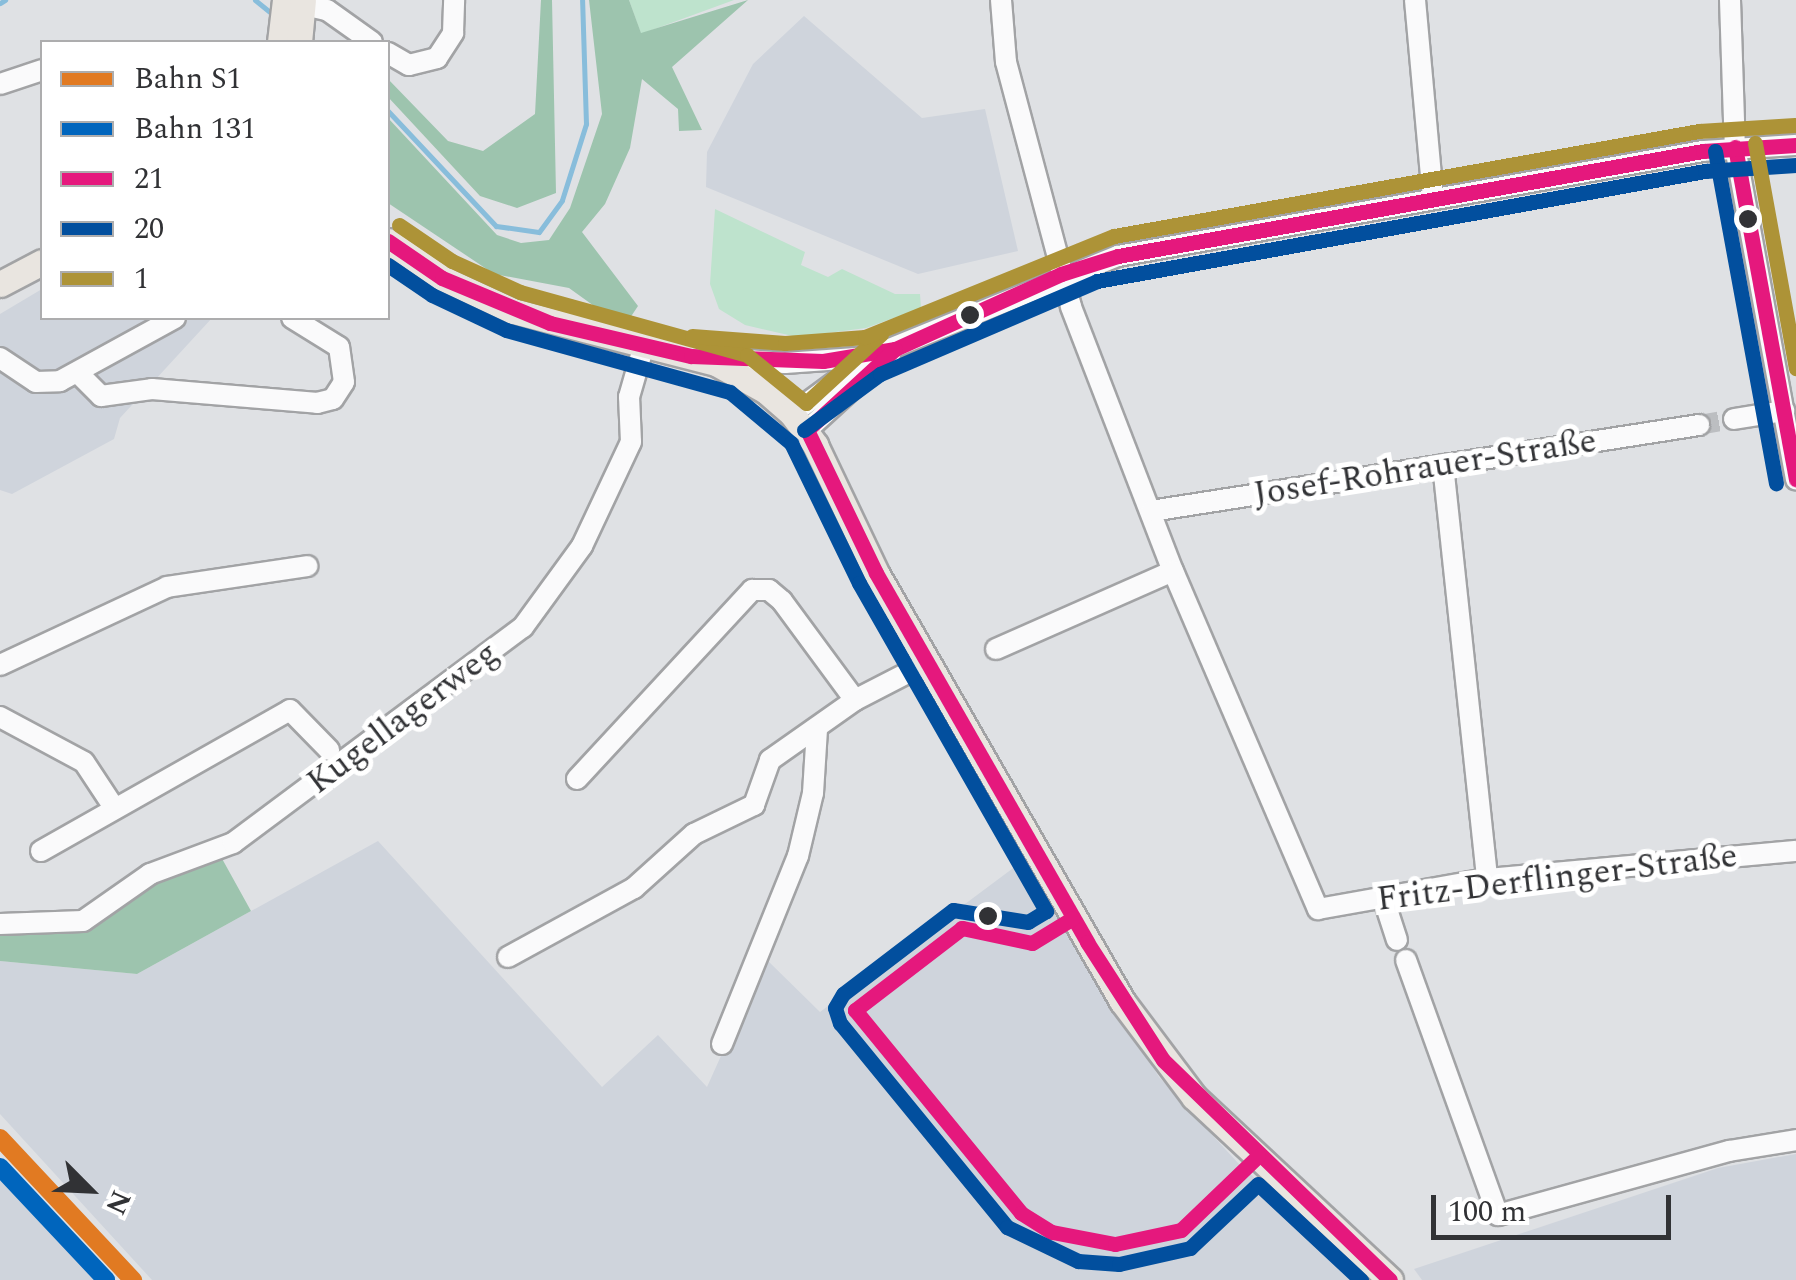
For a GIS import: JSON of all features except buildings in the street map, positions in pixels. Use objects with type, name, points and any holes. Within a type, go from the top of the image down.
[{"type":"main road","points":[[281,40],[295,4]]},
{"type":"main road","points":[[295,4],[298,40]]},
{"type":"main road","points":[[390,242],[442,278],[513,311],[690,356],[740,374],[799,422],[927,663],[1086,942],[1163,1060],[1226,1128],[1390,1280]]},
{"type":"main road","points":[[0,284],[40,263]]},
{"type":"street","points":[[390,54],[409,65],[437,58],[452,33],[454,0]]},
{"type":"street","points":[[996,649],[1174,571],[1060,274],[1006,62],[1001,0]]},
{"type":"street","points":[[1414,0],[1433,197]]},
{"type":"street","points":[[1730,0],[1734,147],[1792,437],[1796,478]]},
{"type":"street","points":[[295,4],[326,10],[369,40]]},
{"type":"street","points":[[0,84],[40,71]]},
{"type":"street","points":[[690,356],[785,363],[870,357],[1060,274],[1118,256],[1433,197],[1734,147],[1796,145]]},
{"type":"street","points":[[0,358],[36,382],[80,375],[171,320]]},
{"type":"street","points":[[80,375],[101,396],[152,389],[318,404],[338,394],[343,366],[335,341],[296,320]]},
{"type":"street","points":[[1773,347],[1796,344]]},
{"type":"street","name":"Kugellagerweg","points":[[0,924],[83,921],[150,874],[233,843],[524,627],[582,546],[631,442],[629,397],[644,345]]},
{"type":"street","points":[[799,422],[895,349]]},
{"type":"street","points":[[799,422],[870,357]]},
{"type":"street","points":[[1734,420],[1784,411]]},
{"type":"street","name":"Josef-Rohrauer-Straße","points":[[1152,510],[1699,425]]},
{"type":"street","points":[[1443,465],[1486,879]]},
{"type":"street","points":[[0,664],[166,587],[307,566]]},
{"type":"street","name":"Fritz-Derflinger-Straße","points":[[1174,571],[1318,909],[1486,879],[1796,852]]},
{"type":"street","points":[[577,778],[752,590],[769,590],[782,601],[855,700]]},
{"type":"street","points":[[508,958],[634,888],[694,834],[754,805],[770,760],[855,700],[927,663]]},
{"type":"street","points":[[41,851],[290,710],[329,750]]},
{"type":"street","points":[[0,717],[84,762],[115,809]]},
{"type":"street","points":[[722,1044],[798,856],[813,794],[817,728]]},
{"type":"street","points":[[1383,897],[1397,940]]},
{"type":"street","points":[[1406,960],[1498,1214],[1729,1152],[1796,1140]]},
{"type":"shaded area","points":[[804,16],[922,118],[985,109],[1018,251],[918,274],[706,187],[707,152],[753,64]]},
{"type":"shaded area","points":[[40,290],[40,320],[210,320],[120,418],[114,439],[12,494],[0,490],[0,314]]},
{"type":"shaded area","points":[[378,841],[602,1087],[658,1035],[707,1087],[765,958],[820,1012],[1024,860],[1159,1077],[1238,1163],[1367,1280],[152,1280],[0,1114],[0,961],[137,974]]},
{"type":"shaded area","points":[[1796,1154],[1796,1280],[1422,1280],[1414,1269],[1718,1168]]},
{"type":"shaded area","points":[[0,1167],[112,1280],[0,1280]]},
{"type":"green space","points":[[541,0],[552,0],[556,193],[517,208],[480,196],[390,99],[390,81],[448,141],[483,151],[535,114]]},
{"type":"green space","points":[[589,0],[629,0],[641,33],[748,0],[672,67],[702,130],[679,131],[678,109],[642,79],[630,148],[605,204],[582,232],[638,306],[628,321],[608,316],[569,288],[494,274],[390,204],[390,120],[497,235],[521,243],[549,240],[570,208],[602,114]]},
{"type":"green space","points":[[629,0],[734,0],[641,34]]},
{"type":"green space","points":[[715,209],[805,252],[801,265],[828,277],[842,269],[895,294],[920,294],[921,308],[866,328],[797,337],[745,325],[719,309],[710,284]]},
{"type":"green space","points":[[220,855],[251,911],[137,974],[0,961],[0,930],[59,932],[147,883]]},
{"type":"waterway","points":[[0,3],[5,0]]},
{"type":"waterway","points":[[255,0],[276,17]]},
{"type":"waterway","points":[[390,113],[496,226],[539,232],[562,200],[586,124],[582,0]]},
{"type":"tunnel","points":[[1699,425],[1734,419]]},
{"type":"rail line","name":"S1","points":[[0,1138],[133,1280]]},
{"type":"rail line","name":"131","points":[[0,1167],[106,1280]]},
{"type":"transit line","name":"1","points":[[692,336],[785,343],[865,337],[1114,236],[1699,131],[1795,125]]},
{"type":"transit line","name":"1","points":[[1755,143],[1796,368]]},
{"type":"transit line","name":"21","points":[[390,242],[442,278],[550,323],[691,356],[823,361],[895,349],[1061,274],[1118,256],[1703,151],[1796,145]]},
{"type":"transit line","name":"21","points":[[1735,147],[1796,479]]},
{"type":"transit line","name":"20","points":[[1715,151],[1776,483]]},
{"type":"transit line","name":"20","points":[[804,430],[880,374],[1097,281],[1705,171],[1796,165]]},
{"type":"transit line","name":"1","points":[[399,225],[452,261],[520,292],[747,355],[806,403],[881,334]]},
{"type":"transit line","name":"20","points":[[390,266],[432,295],[506,330],[730,392],[791,443],[859,583],[1046,911],[1028,922],[953,910],[843,994],[835,1008],[840,1023],[1007,1227],[1078,1261],[1119,1264],[1190,1248],[1258,1184],[1361,1280]]},
{"type":"transit line","name":"21","points":[[895,349],[807,430],[876,573],[1087,942],[1163,1060],[1390,1280]]},
{"type":"transit line","name":"21","points":[[1073,918],[1032,943],[962,928],[855,1010],[1021,1213],[1052,1232],[1115,1244],[1181,1230],[1258,1156]]}]
